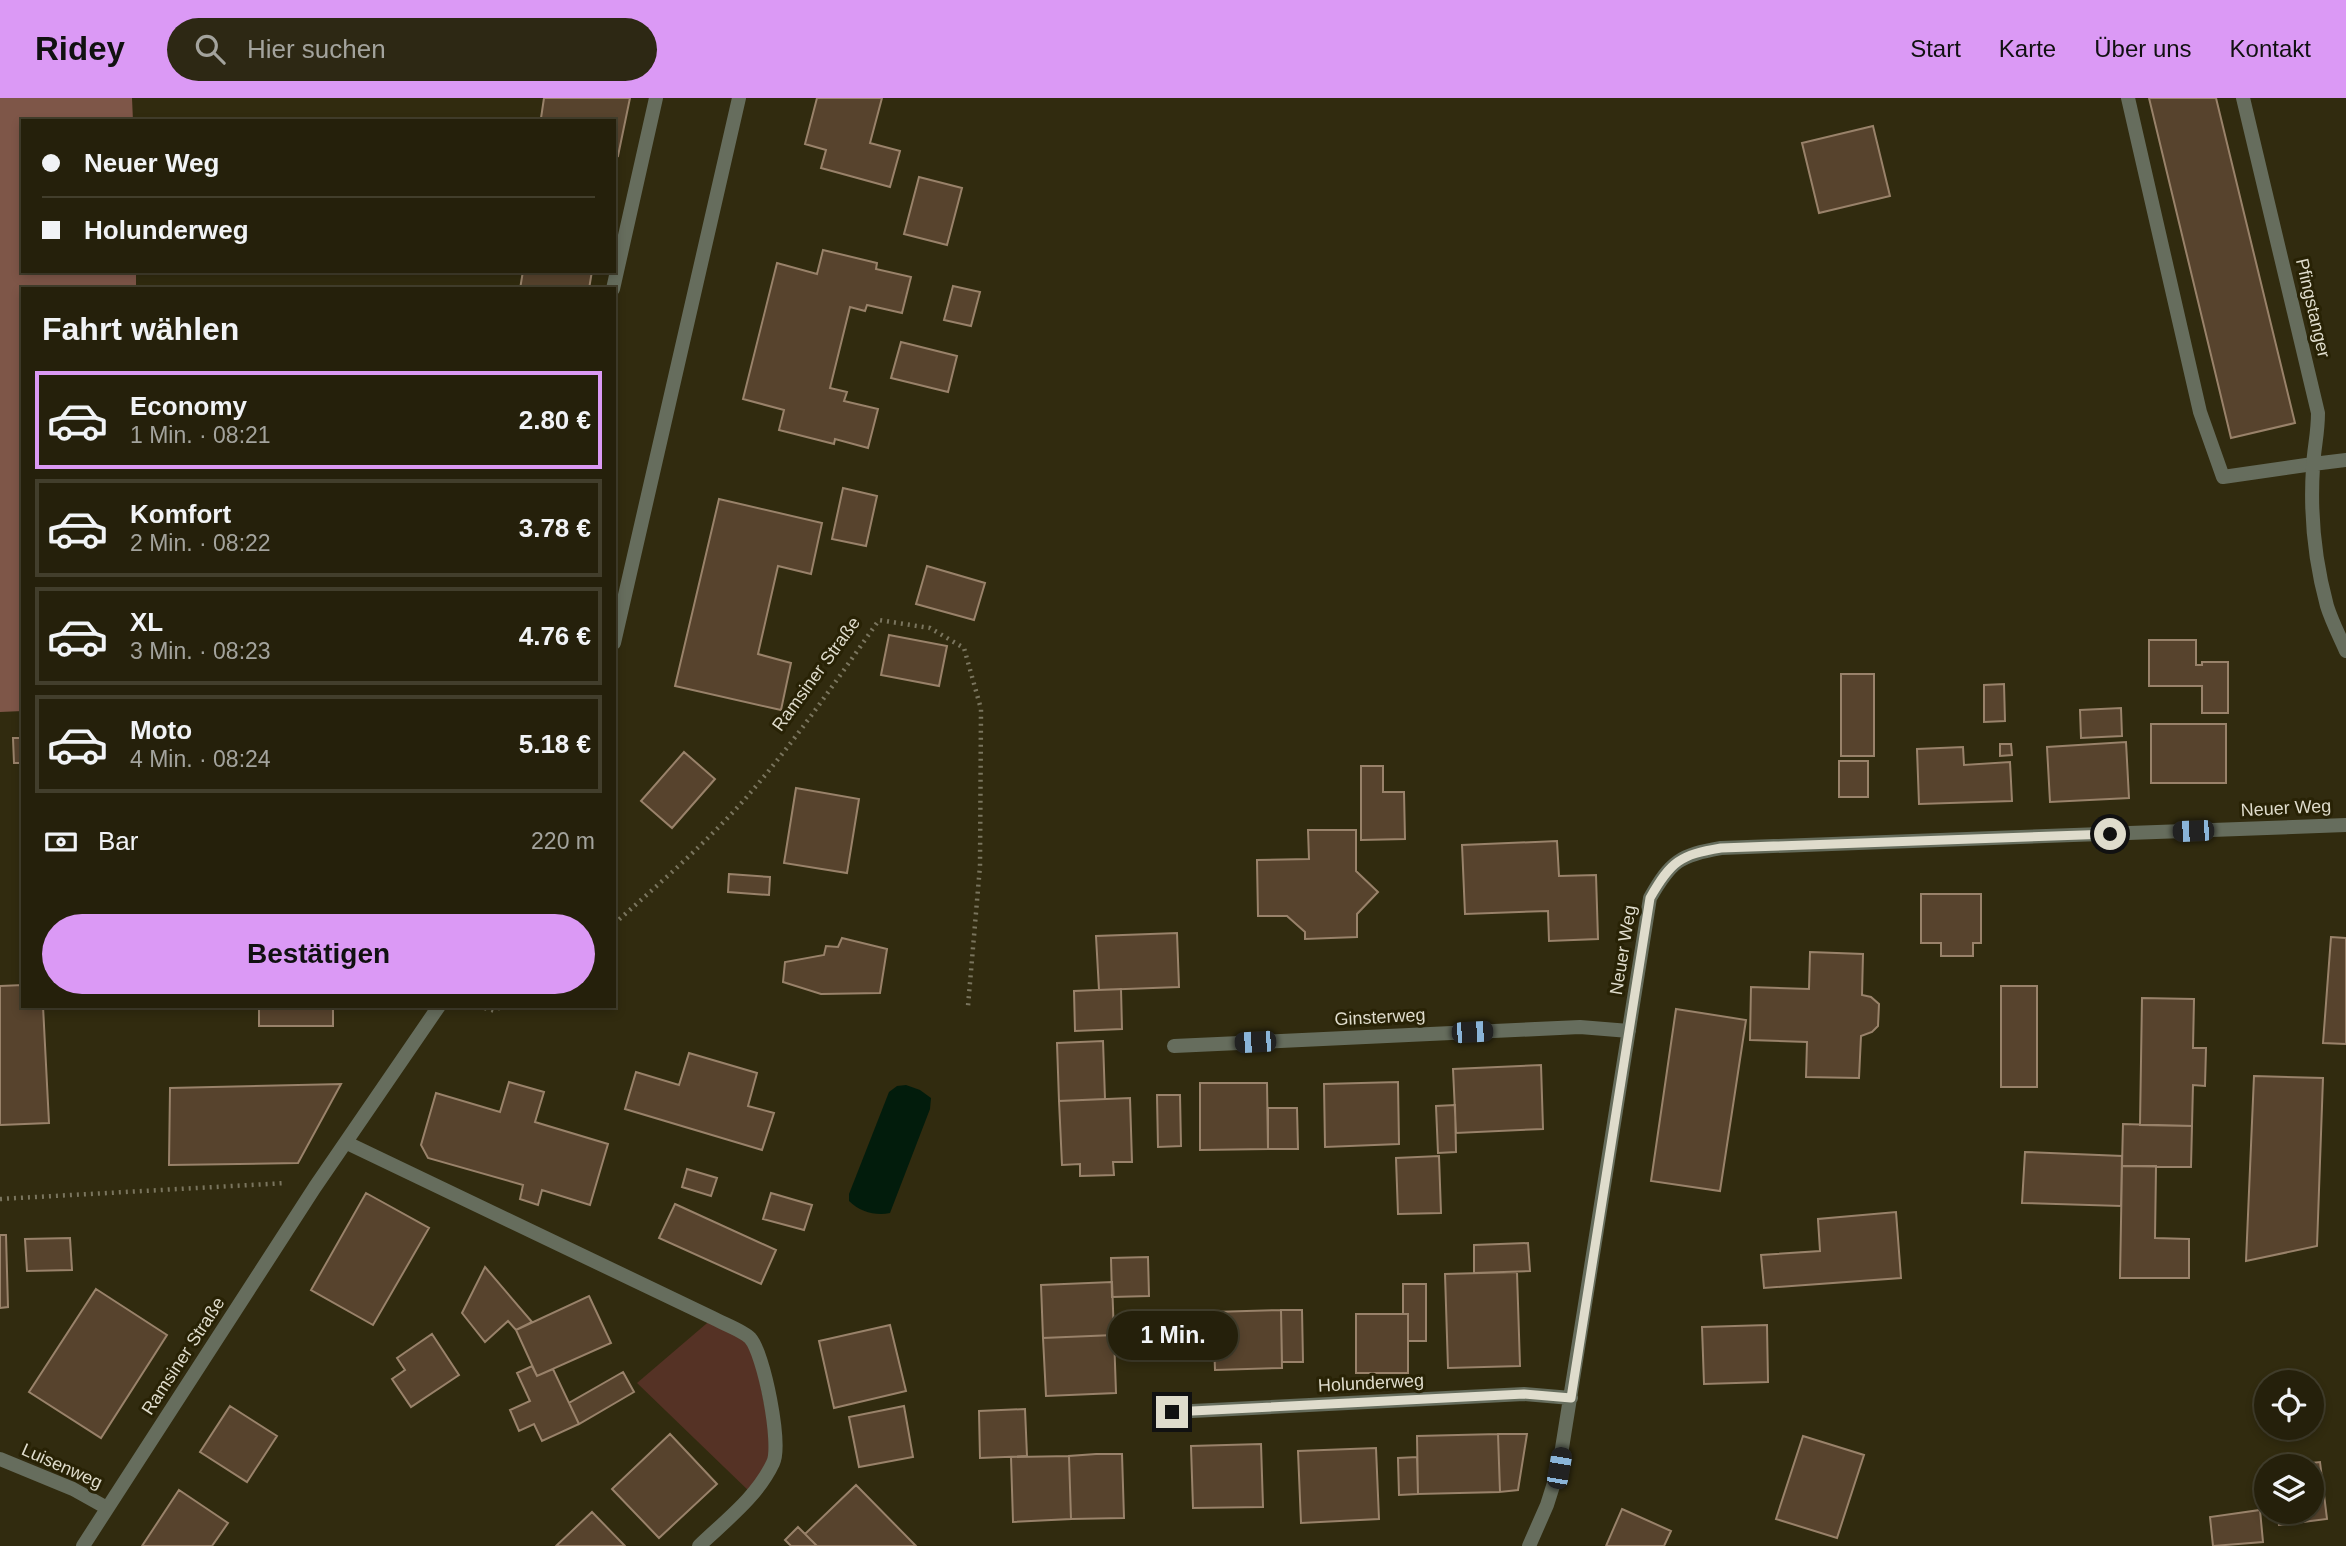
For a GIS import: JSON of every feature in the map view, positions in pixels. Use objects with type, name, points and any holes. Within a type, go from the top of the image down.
[{"type":"street","points":[[613,287],[656,98]]},
{"type":"street","points":[[616,634],[739,98]]},
{"type":"street","points":[[2128,98],[2200,412],[2224,477],[2346,460]]},
{"type":"street","name":"Pfingstanger","points":[[2243,98],[2318,413],[2312,503],[2317,559],[2328,609],[2346,651]]},
{"type":"street","name":"Neuer Weg","points":[[1529,1546],[1559,1468],[1650,898],[1662,878],[1678,860],[1698,852],[1721,848],[2346,825]]},
{"type":"street","name":"Ramsiner Straße","points":[[83,1546],[316,1187],[438,1008]]},
{"type":"street","name":"Ginsterweg","points":[[1174,1046],[1580,1027],[1629,1031]]},
{"type":"street","points":[[346,1143],[713,1318],[751,1339],[765,1373],[775,1429],[775,1457],[753,1494],[699,1546]]},
{"type":"street","name":"Holunderweg","points":[[1172,1412],[1524,1394],[1571,1398]]},
{"type":"street","name":"Luisenweg","points":[[0,1459],[73,1489],[107,1508]]},
{"type":"path","name":"Ramsiner Straße","points":[[616,922],[699,848],[746,798],[811,716],[879,620],[930,628],[964,648],[981,709],[979,866],[968,1006]]},
{"type":"path","points":[[0,1199],[278,1183],[316,1187]]},
{"type":"shaded area","points":[[0,98],[132,98],[133,119],[21,119],[21,273],[136,273],[136,287],[21,287],[21,711],[0,712]]},
{"type":"shaded area","points":[[906,1085],[931,1098],[930,1109],[890,1213],[868,1212],[849,1201],[849,1194],[889,1092],[897,1086]]},
{"type":"shaded area","points":[[713,1318],[751,1339],[775,1457],[753,1495],[637,1383]]},
{"type":"building","points":[[544,98],[630,98],[618,156],[616,119],[541,118]]},
{"type":"building","points":[[817,98],[882,98],[870,143],[900,151],[890,187],[821,168],[826,150],[805,144]]},
{"type":"building","points":[[2149,98],[2216,98],[2295,423],[2231,438]]},
{"type":"building","points":[[1873,126],[1890,196],[1819,213],[1802,143]]},
{"type":"building","points":[[919,177],[962,188],[947,245],[904,234]]},
{"type":"building","points":[[823,250],[877,263],[876,269],[911,277],[902,313],[867,305],[865,311],[850,307],[830,388],[847,392],[844,401],[878,409],[868,448],[835,439],[834,444],[779,430],[784,410],[743,399],[777,263],[817,274]]},
{"type":"building","points":[[523,273],[592,273],[589,287],[520,287]]},
{"type":"building","points":[[953,286],[980,292],[971,326],[944,320]]},
{"type":"building","points":[[901,342],[957,356],[948,392],[891,378]]},
{"type":"building","points":[[843,488],[877,496],[866,546],[832,539]]},
{"type":"building","points":[[719,499],[822,523],[811,574],[778,566],[758,654],[791,663],[781,710],[675,686]]},
{"type":"building","points":[[927,566],[985,583],[974,620],[916,604]]},
{"type":"building","points":[[889,635],[947,646],[939,686],[881,675]]},
{"type":"building","points":[[2149,640],[2196,640],[2196,665],[2202,665],[2202,662],[2228,662],[2228,713],[2202,713],[2202,686],[2149,686]]},
{"type":"building","points":[[1841,674],[1874,674],[1874,756],[1841,756]]},
{"type":"building","points":[[2004,684],[2005,721],[1984,722],[1984,685]]},
{"type":"building","points":[[2121,708],[2122,736],[2081,738],[2080,710]]},
{"type":"building","points":[[2151,724],[2226,724],[2226,783],[2151,783]]},
{"type":"building","points":[[13,738],[21,738],[21,763],[14,763]]},
{"type":"building","points":[[2126,742],[2129,798],[2050,802],[2047,747]]},
{"type":"building","points":[[2000,744],[2011,744],[2012,755],[2000,756]]},
{"type":"building","points":[[1963,747],[1964,765],[2010,762],[2012,801],[1919,804],[1917,749]]},
{"type":"building","points":[[684,752],[715,779],[672,828],[641,801]]},
{"type":"building","points":[[1839,761],[1868,761],[1868,797],[1839,797]]},
{"type":"building","points":[[1361,766],[1383,766],[1383,792],[1404,792],[1405,839],[1361,840]]},
{"type":"building","points":[[796,788],[859,799],[847,873],[784,863]]},
{"type":"building","points":[[1308,830],[1356,830],[1356,871],[1378,892],[1357,914],[1357,937],[1305,939],[1305,932],[1287,916],[1258,916],[1257,860],[1309,859]]},
{"type":"building","points":[[1557,841],[1559,876],[1596,875],[1598,939],[1549,941],[1548,911],[1465,914],[1462,845]]},
{"type":"building","points":[[729,874],[770,877],[769,895],[728,892]]},
{"type":"building","points":[[1921,894],[1981,894],[1981,943],[1973,943],[1973,956],[1941,956],[1941,943],[1921,943]]},
{"type":"building","points":[[1177,933],[1179,987],[1099,990],[1096,936]]},
{"type":"building","points":[[2331,937],[2346,938],[2346,1044],[2323,1043]]},
{"type":"building","points":[[842,938],[887,949],[880,993],[821,994],[783,982],[785,962],[824,955],[826,946],[838,947]]},
{"type":"building","points":[[1810,952],[1863,954],[1862,995],[1871,997],[1879,1004],[1878,1026],[1872,1032],[1861,1036],[1859,1078],[1806,1077],[1807,1042],[1750,1040],[1751,987],[1809,989]]},
{"type":"building","points":[[21,985],[21,1008],[43,1008],[49,1123],[0,1125],[0,986]]},
{"type":"building","points":[[2001,986],[2037,986],[2037,1087],[2001,1087]]},
{"type":"building","points":[[1121,989],[1122,1029],[1075,1031],[1074,991]]},
{"type":"building","points":[[2142,998],[2194,999],[2193,1048],[2206,1048],[2205,1086],[2193,1085],[2192,1126],[2140,1125]]},
{"type":"building","points":[[259,1008],[333,1008],[333,1026],[259,1026]]},
{"type":"building","points":[[1676,1009],[1746,1020],[1720,1191],[1651,1181]]},
{"type":"building","points":[[1103,1041],[1105,1099],[1059,1101],[1057,1043]]},
{"type":"building","points":[[689,1053],[757,1073],[748,1106],[774,1113],[762,1150],[625,1109],[636,1072],[679,1085]]},
{"type":"building","points":[[1541,1065],[1543,1129],[1456,1133],[1453,1069]]},
{"type":"building","points":[[2254,1076],[2323,1078],[2317,1246],[2246,1261]]},
{"type":"building","points":[[509,1082],[544,1092],[535,1122],[608,1144],[590,1205],[542,1190],[538,1205],[520,1199],[523,1185],[428,1158],[421,1145],[436,1093],[500,1112]]},
{"type":"building","points":[[1398,1082],[1399,1144],[1325,1147],[1324,1084]]},
{"type":"building","points":[[1200,1083],[1267,1083],[1268,1149],[1200,1150]]},
{"type":"building","points":[[341,1084],[298,1163],[169,1165],[170,1088]]},
{"type":"building","points":[[1157,1095],[1180,1095],[1181,1146],[1158,1147]]},
{"type":"building","points":[[1130,1098],[1132,1162],[1113,1162],[1114,1175],[1080,1176],[1080,1164],[1062,1165],[1059,1101]]},
{"type":"building","points":[[1455,1105],[1456,1152],[1438,1153],[1436,1106]]},
{"type":"building","points":[[1268,1108],[1297,1108],[1298,1149],[1268,1149]]},
{"type":"building","points":[[2123,1124],[2192,1126],[2191,1167],[2122,1166]]},
{"type":"building","points":[[2025,1152],[2122,1156],[2121,1206],[2022,1203]]},
{"type":"building","points":[[1439,1156],[1441,1213],[1398,1214],[1396,1158]]},
{"type":"building","points":[[2122,1166],[2156,1166],[2155,1238],[2189,1239],[2189,1278],[2120,1278]]},
{"type":"building","points":[[687,1169],[717,1178],[711,1196],[682,1187]]},
{"type":"building","points":[[366,1193],[429,1228],[373,1325],[311,1290]]},
{"type":"building","points":[[771,1193],[812,1205],[804,1230],[763,1219]]},
{"type":"building","points":[[675,1204],[776,1250],[761,1284],[659,1238]]},
{"type":"building","points":[[1896,1212],[1901,1278],[1764,1288],[1761,1255],[1820,1251],[1818,1219]]},
{"type":"building","points":[[0,1235],[6,1235],[8,1307],[0,1308]]},
{"type":"building","points":[[70,1238],[72,1270],[27,1271],[25,1239]]},
{"type":"building","points":[[1528,1243],[1530,1271],[1474,1273],[1474,1245]]},
{"type":"building","points":[[1148,1257],[1149,1296],[1112,1297],[1111,1258]]},
{"type":"building","points":[[485,1267],[532,1322],[516,1330],[508,1321],[485,1342],[462,1313]]},
{"type":"building","points":[[1517,1272],[1520,1366],[1448,1368],[1445,1274]]},
{"type":"building","points":[[1112,1282],[1114,1335],[1043,1338],[1041,1285]]},
{"type":"building","points":[[1403,1284],[1426,1284],[1426,1341],[1408,1341],[1408,1314],[1403,1314]]},
{"type":"building","points":[[96,1289],[167,1335],[101,1438],[29,1392]]},
{"type":"building","points":[[589,1296],[611,1343],[537,1376],[516,1330]]},
{"type":"building","points":[[1281,1310],[1302,1310],[1303,1362],[1282,1362]]},
{"type":"building","points":[[1281,1310],[1282,1368],[1215,1370],[1213,1312]]},
{"type":"building","points":[[1356,1314],[1408,1314],[1408,1373],[1356,1373]]},
{"type":"building","points":[[890,1325],[906,1391],[834,1408],[819,1341]]},
{"type":"building","points":[[1767,1325],[1768,1382],[1704,1384],[1702,1327]]},
{"type":"building","points":[[432,1334],[459,1375],[411,1407],[392,1379],[405,1370],[397,1358]]},
{"type":"building","points":[[1114,1335],[1116,1393],[1046,1396],[1043,1338]]},
{"type":"building","points":[[532,1366],[537,1376],[553,1369],[579,1424],[542,1441],[534,1424],[519,1431],[510,1410],[530,1401],[517,1373]]},
{"type":"building","points":[[623,1372],[634,1392],[579,1424],[569,1403]]},
{"type":"building","points":[[230,1406],[277,1436],[247,1482],[200,1452]]},
{"type":"building","points":[[904,1406],[913,1457],[859,1467],[849,1417]]},
{"type":"building","points":[[1025,1409],[1027,1456],[980,1458],[979,1411]]},
{"type":"building","points":[[670,1434],[717,1484],[659,1538],[612,1489]]},
{"type":"building","points":[[1498,1434],[1527,1434],[1518,1490],[1500,1492]]},
{"type":"building","points":[[1498,1434],[1500,1492],[1418,1494],[1417,1436]]},
{"type":"building","points":[[1803,1436],[1864,1455],[1837,1538],[1776,1519]]},
{"type":"building","points":[[1261,1444],[1263,1507],[1193,1508],[1191,1446]]},
{"type":"building","points":[[1376,1448],[1379,1519],[1301,1523],[1298,1451]]},
{"type":"building","points":[[1122,1454],[1124,1518],[1071,1519],[1069,1456]]},
{"type":"building","points":[[1069,1456],[1071,1519],[1013,1522],[1011,1457]]},
{"type":"building","points":[[1417,1457],[1418,1494],[1399,1495],[1398,1458]]},
{"type":"building","points":[[856,1485],[916,1546],[817,1546],[805,1534]]},
{"type":"building","points":[[179,1490],[228,1523],[212,1546],[142,1546]]},
{"type":"building","points":[[2324,1495],[2327,1519],[2324,1519]]},
{"type":"building","points":[[1622,1509],[1671,1531],[1664,1546],[1606,1546]]},
{"type":"building","points":[[2254,1511],[2254,1524],[2261,1524],[2263,1542],[2213,1546],[2210,1517]]},
{"type":"building","points":[[592,1512],[625,1546],[556,1546]]},
{"type":"building","points":[[798,1527],[817,1546],[791,1546],[785,1540]]},
{"type":"route","points":[[1172,1412],[1524,1394],[1571,1398],[1650,898],[1662,878],[1678,860],[1698,852],[1721,848],[2110,834]]}]
